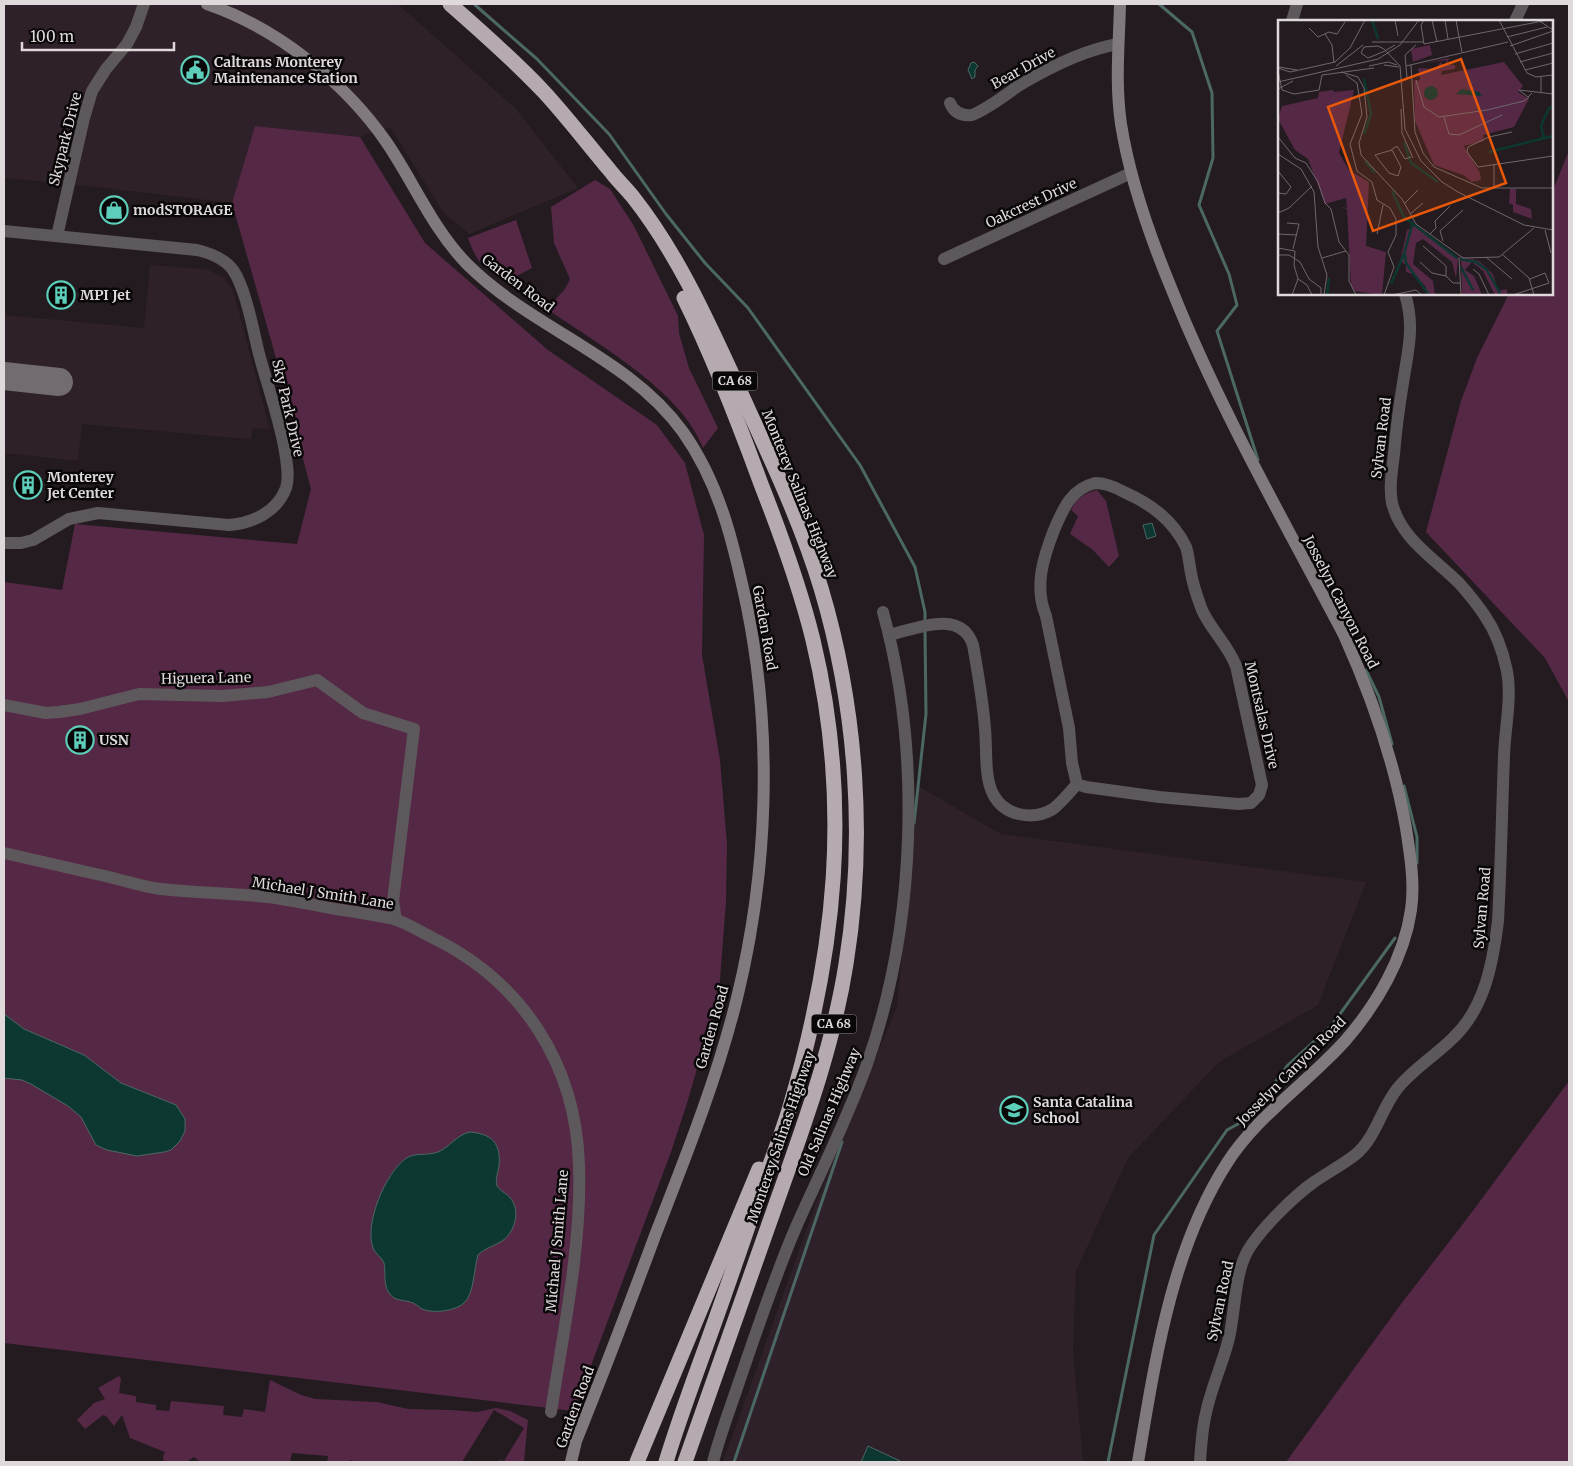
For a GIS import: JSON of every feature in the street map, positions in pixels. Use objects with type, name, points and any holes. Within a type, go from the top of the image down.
[{"type":"highway","name":"Monterey Salinas Highway","points":[[450,4],[543,91],[632,195],[672,255],[688,284],[756,427],[807,548],[823,595],[839,660],[850,727],[855,786],[854,898],[846,965],[830,1037],[807,1116],[685,1462]]},
{"type":"highway","name":"Monterey Salinas Highway","points":[[614,176],[660,250],[716,365],[790,563],[818,662],[833,768],[834,875],[829,932],[821,984],[799,1071]]},
{"type":"highway","points":[[636,1462],[799,1071]]},
{"type":"highway","name":"CA 68","points":[[666,1462],[780,1135],[799,1071]]},
{"type":"highway","points":[[643,1462],[672,1378]]},
{"type":"street","name":"Skypark Drive","points":[[57,236],[92,91],[106,69],[127,44],[136,27],[144,4]]},
{"type":"street","name":"Garden Road","points":[[207,4],[241,18],[272,35],[308,61],[336,85],[358,107],[385,140],[442,234],[468,265],[492,286],[520,306],[625,374],[667,412],[693,446],[716,491],[737,561],[759,683],[762,735],[763,800],[761,843],[758,881],[746,959],[727,1034],[704,1107],[576,1441],[570,1462]]},
{"type":"street","name":"Josselyn Canyon Road","points":[[1120,4],[1116,81],[1121,125],[1131,173],[1159,258],[1207,372],[1247,453],[1344,635],[1363,676],[1392,762],[1400,796],[1409,846],[1412,896],[1406,934],[1396,964],[1358,1025],[1320,1067],[1250,1132],[1228,1161],[1209,1192],[1190,1239],[1170,1301],[1138,1462]]},
{"type":"street","points":[[1292,20],[1296,4]]},
{"type":"street","points":[[1515,20],[1523,4]]},
{"type":"street","name":"Bear Drive","points":[[950,103],[952,109],[958,113],[972,114],[1060,64],[1094,49],[1118,44]]},
{"type":"street","name":"Oakcrest Drive","points":[[944,259],[1131,173]]},
{"type":"street","name":"Sky Park Drive","points":[[4,230],[197,250],[218,258],[232,269],[245,302],[284,446],[287,474],[287,486],[281,498],[272,508],[262,516],[240,524],[229,525],[98,513],[69,519],[33,540],[21,543],[4,543]]},
{"type":"street","name":"Sylvan Road","points":[[1200,1462],[1205,1414],[1229,1339],[1235,1312],[1238,1278],[1250,1246],[1300,1194],[1361,1149],[1372,1135],[1390,1099],[1400,1085],[1416,1069],[1454,1038],[1469,1020],[1481,998],[1496,942],[1508,691],[1507,673],[1495,634],[1485,616],[1458,582],[1434,562],[1406,533],[1397,518],[1392,504],[1390,489],[1397,427],[1412,327],[1405,295]]},
{"type":"street","name":"Montsalas Drive","points":[[1095,483],[1102,483],[1150,504],[1170,524],[1185,546],[1201,608],[1212,628],[1230,652],[1236,666],[1262,785],[1259,795],[1247,805],[1159,797],[1086,787],[1077,784],[1072,763],[1069,728],[1047,619],[1041,605],[1041,571],[1051,539],[1069,500],[1081,488],[1095,483]]},
{"type":"street","name":"Old Salinas Highway","points":[[713,1462],[782,1261],[867,1064],[891,980],[903,901],[908,799],[904,719],[898,676],[883,612]]},
{"type":"street","points":[[889,636],[941,623],[956,626],[969,636],[973,645],[982,702],[989,779],[993,794],[1000,804],[1016,813],[1039,814],[1055,807],[1077,784]]},
{"type":"street","name":"Higuera Lane","points":[[4,705],[46,713],[59,712],[80,710],[139,694],[222,696],[268,692],[317,680],[363,713],[414,729],[393,901],[396,920]]},
{"type":"street","name":"Michael J Smith Lane","points":[[4,853],[159,889],[270,897],[396,920],[449,946],[497,980],[519,1003],[536,1026],[553,1056],[563,1079],[572,1109],[577,1142],[579,1165],[578,1208],[571,1282],[551,1412]]},
{"type":"shaded area","points":[[4,4],[398,4],[515,108],[578,188],[469,234],[444,213],[390,127],[360,137],[255,126],[232,203],[4,178]]},
{"type":"shaded area","points":[[974,62],[978,66],[975,70],[975,77],[972,79],[968,70],[971,63]]},
{"type":"shaded area","points":[[255,126],[360,137],[425,243],[548,350],[657,425],[685,463],[704,535],[702,655],[720,760],[727,844],[726,902],[719,992],[671,1152],[574,1411],[4,1343],[4,582],[62,590],[75,524],[297,544],[311,489],[232,203]]},
{"type":"shaded area","points":[[1569,150],[1569,702],[1545,658],[1426,532],[1461,401],[1477,358],[1508,295],[1553,295],[1553,190]]},
{"type":"shaded area","points":[[595,180],[610,189],[634,226],[678,316],[679,333],[689,368],[718,428],[703,448],[692,427],[677,407],[657,388],[636,370],[547,309],[565,289],[570,279],[554,243],[551,207]]},
{"type":"shaded area","points":[[516,220],[532,268],[505,282],[491,273],[482,264],[474,253],[468,238]]},
{"type":"shaded area","points":[[150,265],[205,269],[224,277],[235,297],[270,430],[253,428],[251,439],[247,439],[82,424],[78,461],[4,453],[4,315],[144,328]]},
{"type":"shaded area","points":[[1097,490],[1106,501],[1119,556],[1109,567],[1093,550],[1070,534],[1078,516],[1071,510],[1073,506],[1082,497]]},
{"type":"shaded area","points":[[1152,523],[1156,536],[1147,539],[1143,525]]},
{"type":"shaded area","name":"Santa Catalina School","points":[[918,786],[1001,834],[1366,882],[1318,1005],[1219,1062],[1128,1158],[1076,1271],[1073,1350],[1083,1462],[723,1462],[817,1200],[897,1006]]},
{"type":"shaded area","points":[[4,1014],[24,1029],[84,1055],[121,1083],[176,1105],[185,1119],[185,1131],[180,1141],[171,1150],[137,1156],[107,1150],[96,1145],[81,1117],[68,1106],[22,1080],[4,1078]]},
{"type":"shaded area","points":[[1569,1081],[1569,1462],[1286,1462],[1401,1304]]},
{"type":"shaded area","points":[[470,1132],[484,1135],[494,1141],[497,1146],[499,1166],[496,1178],[497,1186],[513,1202],[516,1213],[514,1224],[506,1238],[478,1255],[472,1287],[465,1302],[456,1308],[427,1311],[413,1303],[391,1296],[387,1290],[384,1263],[374,1250],[371,1238],[374,1213],[384,1187],[391,1175],[405,1159],[438,1152]]},
{"type":"shaded area","points":[[119,1376],[121,1379],[119,1393],[136,1396],[136,1402],[156,1405],[156,1410],[169,1411],[171,1401],[224,1406],[223,1415],[242,1417],[244,1409],[265,1412],[270,1380],[301,1395],[316,1399],[377,1402],[408,1409],[477,1412],[496,1408],[510,1411],[528,1420],[524,1462],[499,1462],[500,1460],[504,1461],[524,1428],[494,1410],[462,1462],[357,1462],[350,1460],[349,1462],[327,1462],[328,1456],[292,1453],[290,1462],[200,1462],[194,1457],[186,1462],[164,1462],[165,1452],[130,1438],[122,1415],[114,1426],[103,1415],[85,1429],[77,1420],[94,1403],[105,1399],[98,1388]]},
{"type":"shaded area","points":[[868,1446],[900,1461],[861,1462]]},
{"type":"waterway","points":[[474,4],[537,59],[609,134],[666,214],[705,263],[748,308],[860,465],[915,567],[925,612],[925,623]]},
{"type":"waterway","points":[[1159,4],[1192,32],[1212,93],[1213,158],[1199,205],[1229,274],[1237,305],[1217,331],[1258,460]]},
{"type":"waterway","points":[[914,823],[926,714],[925,630]]},
{"type":"waterway","points":[[1366,670],[1379,697],[1392,744]]},
{"type":"waterway","points":[[1404,786],[1417,837],[1417,863]]},
{"type":"waterway","points":[[1108,1462],[1154,1235],[1227,1130],[1249,1118],[1288,1065],[1332,1025],[1395,938]]},
{"type":"waterway","points":[[734,1462],[842,1142]]},
{"type":"taxiway","points":[[4,376],[59,382]]},
{"type":"place","name":"Caltrans Monterey Maintenance Station","points":[[195,70]]},
{"type":"place","name":"modSTORAGE","points":[[114,210]]},
{"type":"place","name":"MPI Jet","points":[[61,295]]},
{"type":"place","name":"Monterey Jet Center","points":[[28,485]]},
{"type":"place","name":"USN","points":[[80,740]]},
{"type":"place","name":"Santa Catalina School","points":[[1014,1110]]}]
